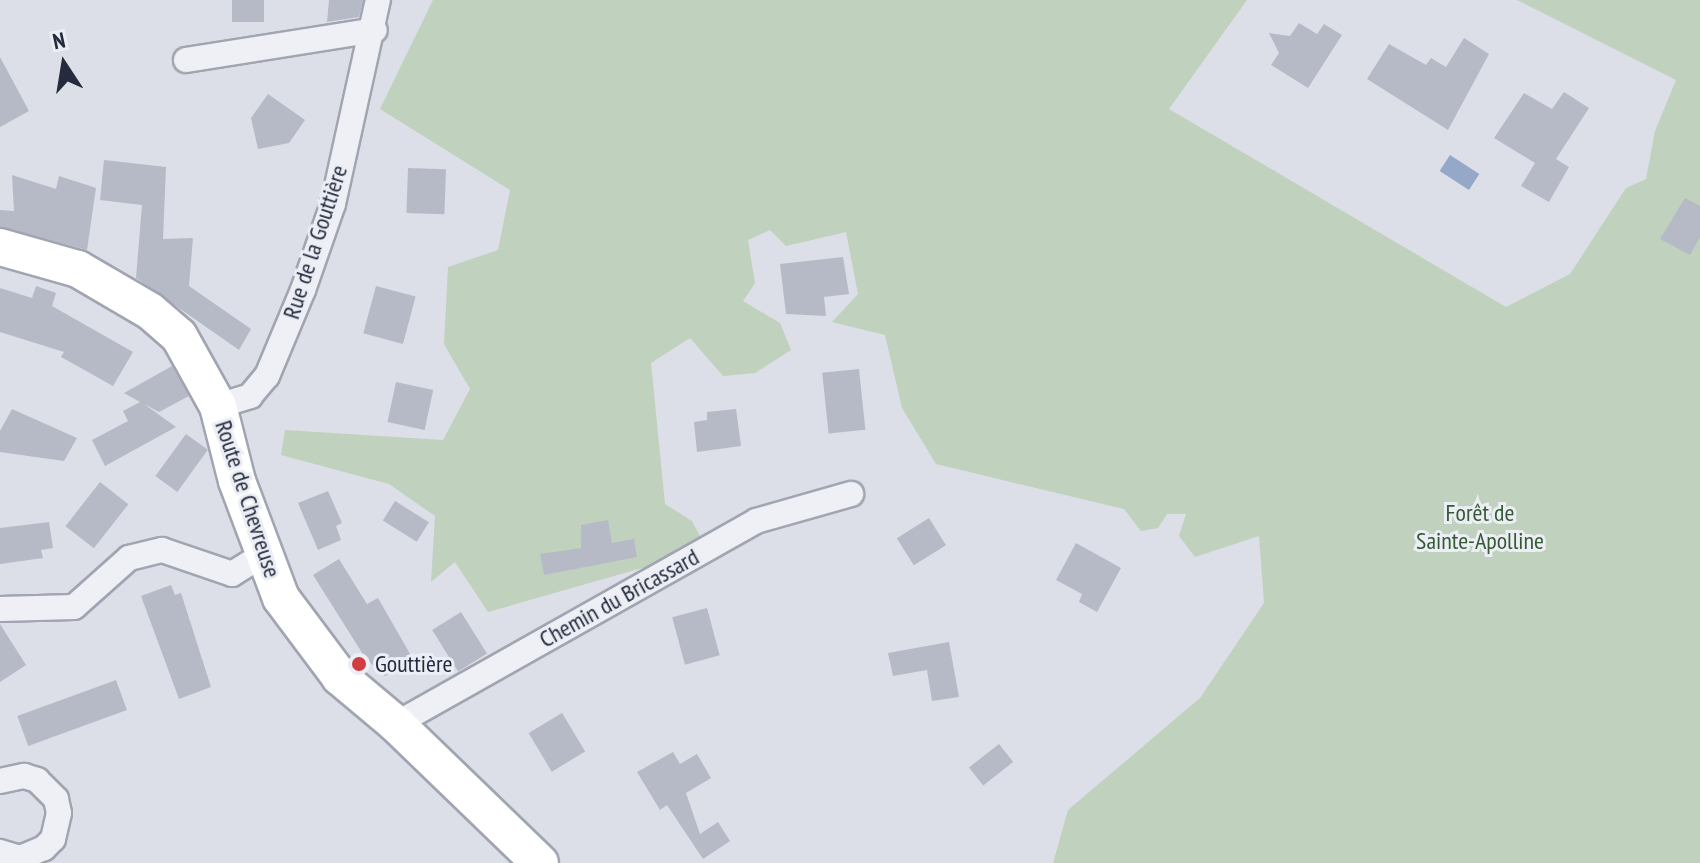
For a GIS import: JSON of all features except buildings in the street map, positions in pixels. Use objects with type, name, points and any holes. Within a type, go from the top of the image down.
[{"type":"street","name":"Rue de la Gouttière","points":[[218,406],[250,396],[267,376],[333,204],[375,30],[378,0]]},
{"type":"street","points":[[186,60],[375,30]]},
{"type":"street","name":"Route de Chevreuse","points":[[0,247],[78,269],[150,311],[179,336],[218,406],[262,555],[281,598],[325,661],[396,724],[540,863]]},
{"type":"street","name":"Chemin du Bricassard","points":[[396,724],[756,521],[851,494]]},
{"type":"street","points":[[0,609],[74,607],[129,558],[162,550],[232,574],[262,555]]},
{"type":"street","points":[[0,781],[24,776],[37,780],[56,799],[59,813],[53,839],[44,848],[20,858],[0,852]]},
{"type":"green space","name":"Forêt de Sainte-Apolline","points":[[433,0],[1247,0],[1169,109],[1506,307],[1570,274],[1626,188],[1646,179],[1655,131],[1676,80],[1517,0],[1700,0],[1700,863],[1053,863],[1068,810],[1200,698],[1264,603],[1259,536],[1195,557],[1179,536],[1186,514],[1167,514],[1158,528],[1141,531],[1124,509],[936,464],[902,408],[885,335],[832,322],[858,294],[846,232],[786,246],[770,230],[748,240],[755,283],[743,301],[780,323],[791,350],[755,373],[723,376],[690,338],[651,363],[665,504],[692,521],[701,538],[649,566],[488,612],[455,562],[431,582],[435,516],[389,484],[281,455],[285,430],[443,440],[470,389],[444,344],[448,267],[498,250],[510,190],[380,109]]},
{"type":"water","points":[[1450,155],[1479,174],[1469,190],[1440,171]]},
{"type":"place","name":"Gouttière","points":[[359,664]]}]
